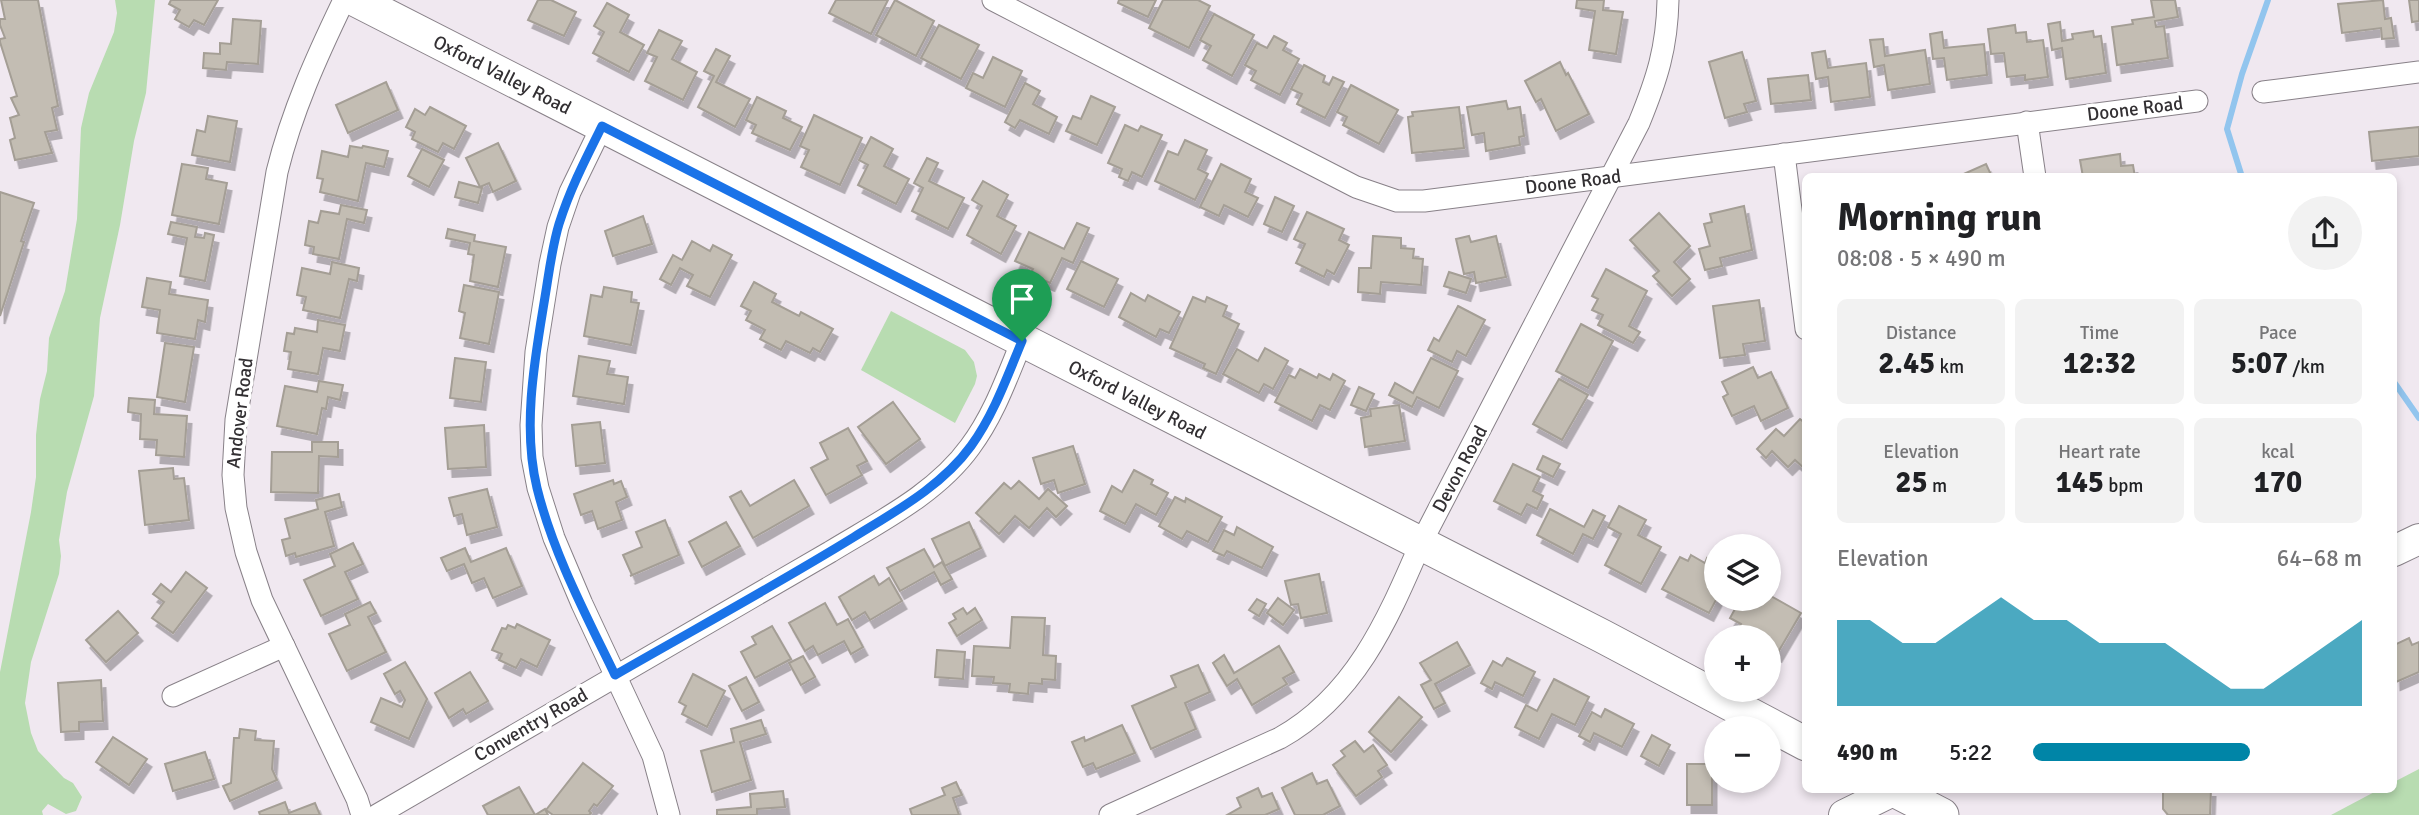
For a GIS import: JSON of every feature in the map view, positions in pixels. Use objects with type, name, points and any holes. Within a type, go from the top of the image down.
[{"type":"main road","name":"Oxford Valley Road","points":[[356,0],[1602,636],[1802,742]]},
{"type":"main road","points":[[2397,550],[2419,539]]},
{"type":"main road","points":[[1844,815],[1888,793]]},
{"type":"main road","points":[[1900,793],[1942,815]]},
{"type":"street","name":"Andover Road","points":[[344,0],[305,81],[277,172],[236,420],[233,475],[236,508],[246,552],[262,600],[357,799],[362,815]]},
{"type":"street","name":"Doone Road","points":[[993,0],[1356,187],[1397,201],[1424,201],[2197,101]]},
{"type":"street","name":"Devon Road","points":[[1110,815],[1280,738],[1303,725],[1348,682],[1370,649],[1400,593],[1420,545],[1639,123],[1658,77],[1666,35],[1668,0]]},
{"type":"street","points":[[2263,92],[2419,72]]},
{"type":"street","points":[[2027,122],[2034,173]]},
{"type":"street","points":[[602,126],[570,192],[558,227],[536,352],[531,425],[532,457],[538,488],[554,538],[653,756],[669,815]]},
{"type":"street","points":[[1784,154],[1802,297]]},
{"type":"street","name":"Conventry Road","points":[[377,815],[830,552],[902,507],[939,480],[971,446],[993,410],[1022,341]]},
{"type":"street","points":[[173,696],[284,646]]},
{"type":"green space","points":[[115,0],[155,0],[146,93],[134,141],[100,318],[94,396],[67,492],[59,540],[59,574],[31,662],[25,703],[38,751],[64,778],[73,783],[82,797],[76,811],[66,814],[48,804],[42,811],[43,815],[0,815],[0,672],[31,512],[36,477],[36,435],[40,399],[47,371],[49,338],[65,291],[77,219],[81,128],[89,93],[114,32],[117,13]]},
{"type":"green space","points":[[891,311],[965,350],[974,362],[977,376],[975,384],[955,423],[861,370]]},
{"type":"green space","points":[[2419,769],[2419,815],[2331,815],[2372,793],[2397,793],[2397,780]]},
{"type":"building","points":[[1,0],[38,0],[58,106],[52,108],[57,130],[45,132],[52,153],[15,160],[10,140],[15,138],[10,118],[19,115],[11,98],[17,96],[0,42],[0,39],[5,38],[0,25],[0,19],[5,19]]},
{"type":"building","points":[[171,0],[218,0],[204,25],[194,20],[189,27],[175,19],[180,10],[169,4]]},
{"type":"building","points":[[538,0],[551,0],[576,12],[564,36],[528,20]]},
{"type":"building","points":[[836,0],[888,0],[871,34],[829,13]]},
{"type":"building","points":[[895,0],[934,21],[916,56],[876,35]]},
{"type":"building","points":[[1119,0],[1156,0],[1148,17],[1118,3]]},
{"type":"building","points":[[1163,0],[1198,0],[1210,6],[1189,48],[1149,28]]},
{"type":"building","points":[[1577,0],[1604,0],[1603,10],[1623,12],[1616,54],[1589,50],[1595,11],[1576,8]]},
{"type":"building","points":[[2151,0],[2175,0],[2178,17],[2155,21],[2156,27],[2164,26],[2168,58],[2117,65],[2112,27],[2133,24],[2132,20],[2154,17]]},
{"type":"building","points":[[2383,0],[2385,19],[2391,18],[2394,38],[2382,39],[2381,28],[2342,33],[2338,4]]},
{"type":"building","points":[[2409,0],[2419,0],[2419,21],[2412,22]]},
{"type":"building","points":[[607,3],[629,15],[620,32],[644,45],[629,72],[593,53],[604,32],[594,26]]},
{"type":"building","points":[[1214,14],[1254,35],[1232,76],[1203,60],[1211,46],[1200,40]]},
{"type":"building","points":[[233,19],[261,21],[258,64],[227,62],[226,70],[203,68],[204,53],[220,54],[220,43],[231,44]]},
{"type":"building","points":[[2060,22],[2062,41],[2073,39],[2072,34],[2093,31],[2094,37],[2101,36],[2106,73],[2066,79],[2062,48],[2052,50],[2048,24]]},
{"type":"building","points":[[939,25],[979,45],[961,79],[921,58]]},
{"type":"building","points":[[2015,25],[2016,33],[2026,32],[2027,42],[2043,40],[2048,77],[2025,80],[2025,75],[2007,77],[2004,53],[1991,54],[1988,29]]},
{"type":"building","points":[[659,30],[682,41],[672,59],[697,72],[683,100],[645,81],[657,57],[647,53]]},
{"type":"building","points":[[1942,32],[1944,48],[1984,44],[1987,75],[1947,80],[1944,58],[1933,59],[1930,34]]},
{"type":"building","points":[[1274,36],[1287,43],[1283,50],[1299,59],[1280,95],[1251,80],[1256,71],[1245,65],[1257,43],[1267,48]]},
{"type":"building","points":[[1883,39],[1885,56],[1925,50],[1930,84],[1888,90],[1884,65],[1874,67],[1870,40]]},
{"type":"building","points":[[716,49],[730,56],[716,82],[750,99],[735,127],[698,107],[714,76],[704,71]]},
{"type":"building","points":[[1825,51],[1828,68],[1866,63],[1870,97],[1831,102],[1828,77],[1816,79],[1812,53]]},
{"type":"building","points":[[1742,52],[1756,101],[1744,104],[1747,112],[1725,118],[1709,62]]},
{"type":"building","points":[[993,57],[1022,71],[1005,107],[966,88],[973,73],[983,78]]},
{"type":"building","points":[[1560,62],[1589,114],[1556,131],[1541,99],[1536,102],[1525,81]]},
{"type":"building","points":[[1304,65],[1325,76],[1323,82],[1329,85],[1333,77],[1344,82],[1325,118],[1297,104],[1302,94],[1291,89]]},
{"type":"building","points":[[1808,75],[1811,100],[1771,104],[1768,79]]},
{"type":"building","points":[[386,82],[398,110],[348,133],[336,105]]},
{"type":"building","points":[[1025,83],[1040,91],[1033,104],[1057,117],[1049,134],[1020,120],[1015,128],[1005,122]]},
{"type":"building","points":[[1351,85],[1398,110],[1379,144],[1343,125],[1347,117],[1337,112]]},
{"type":"building","points":[[1091,96],[1115,107],[1097,145],[1066,131],[1073,116],[1081,119]]},
{"type":"building","points":[[757,97],[786,111],[783,118],[802,127],[790,150],[752,133],[756,125],[746,120]]},
{"type":"building","points":[[1506,101],[1508,109],[1520,107],[1524,136],[1519,137],[1520,145],[1486,151],[1484,133],[1472,135],[1467,107]]},
{"type":"building","points":[[430,107],[466,126],[454,149],[443,143],[438,152],[412,139],[415,132],[406,127],[415,109],[425,115]]},
{"type":"building","points":[[1459,107],[1464,148],[1412,153],[1408,117],[1413,116],[1412,112]]},
{"type":"building","points":[[814,115],[862,138],[840,185],[801,167],[809,150],[800,146]]},
{"type":"building","points":[[208,116],[237,121],[230,162],[192,155],[197,130],[205,132]]},
{"type":"building","points":[[1125,125],[1138,131],[1141,126],[1162,135],[1142,177],[1132,172],[1128,181],[1119,177],[1122,169],[1108,163]]},
{"type":"building","points":[[2419,127],[2419,156],[2372,161],[2369,132]]},
{"type":"building","points":[[871,137],[893,149],[884,166],[909,179],[896,204],[858,185],[868,165],[859,160]]},
{"type":"building","points":[[1185,140],[1207,150],[1198,169],[1208,174],[1195,200],[1155,181],[1168,151],[1178,155]]},
{"type":"building","points":[[498,143],[516,181],[493,192],[489,183],[480,187],[466,158]]},
{"type":"building","points":[[350,146],[388,151],[384,167],[366,163],[358,201],[320,192],[323,179],[317,178],[322,151],[348,157]]},
{"type":"building","points":[[422,149],[444,160],[429,187],[408,176]]},
{"type":"building","points":[[2120,154],[2121,166],[2133,165],[2134,173],[2082,173],[2080,160]]},
{"type":"building","points":[[927,158],[938,163],[929,181],[964,198],[948,229],[912,211],[923,188],[914,183]]},
{"type":"building","points":[[182,164],[208,168],[206,179],[227,183],[219,224],[172,215]]},
{"type":"building","points":[[1221,164],[1251,179],[1245,192],[1258,198],[1248,217],[1224,205],[1219,216],[1200,207]]},
{"type":"building","points":[[1986,164],[1990,173],[1966,173]]},
{"type":"building","points":[[983,181],[1008,195],[997,216],[1016,226],[1001,254],[967,235],[982,206],[972,200]]},
{"type":"building","points":[[459,182],[482,188],[478,203],[455,197]]},
{"type":"building","points":[[0,192],[34,203],[0,316]]},
{"type":"building","points":[[1275,197],[1294,206],[1282,232],[1264,224]]},
{"type":"building","points":[[341,205],[367,210],[364,223],[347,219],[339,259],[313,254],[314,247],[305,245],[309,221],[318,223],[321,211],[339,214]]},
{"type":"building","points":[[1744,206],[1752,250],[1720,258],[1722,266],[1705,270],[1699,249],[1710,246],[1704,224],[1712,222],[1710,214]]},
{"type":"building","points":[[1307,212],[1344,229],[1339,240],[1349,245],[1334,274],[1327,270],[1324,277],[1296,263],[1305,244],[1294,239]]},
{"type":"building","points":[[1659,213],[1690,246],[1674,262],[1690,279],[1672,296],[1653,276],[1659,271],[1630,240]]},
{"type":"building","points":[[643,216],[652,244],[613,256],[605,231]]},
{"type":"building","points":[[171,222],[197,227],[195,237],[204,238],[205,233],[214,235],[205,281],[180,276],[187,238],[168,234]]},
{"type":"building","points":[[1077,223],[1089,228],[1073,263],[1062,258],[1050,283],[1030,274],[1033,269],[1015,261],[1029,232],[1064,249]]},
{"type":"building","points":[[448,229],[475,235],[474,241],[506,247],[498,287],[470,281],[474,255],[468,254],[470,243],[446,238]]},
{"type":"building","points":[[1373,236],[1401,238],[1401,248],[1414,249],[1413,258],[1423,259],[1421,285],[1381,282],[1380,294],[1358,292],[1359,268],[1371,268]]},
{"type":"building","points":[[1469,236],[1471,242],[1496,236],[1506,277],[1476,283],[1474,272],[1464,274],[1456,239]]},
{"type":"building","points":[[692,241],[710,251],[713,245],[732,255],[710,297],[687,286],[693,275],[680,268],[671,285],[660,279],[673,255],[682,260]]},
{"type":"building","points":[[1081,261],[1118,279],[1104,307],[1067,289]]},
{"type":"building","points":[[332,262],[359,268],[357,281],[349,279],[340,318],[303,310],[306,297],[297,295],[302,268],[330,274]]},
{"type":"building","points":[[1606,269],[1647,291],[1629,326],[1640,332],[1633,343],[1598,325],[1603,315],[1592,310],[1598,299],[1592,296]]},
{"type":"building","points":[[1449,272],[1471,279],[1466,293],[1444,286]]},
{"type":"building","points":[[147,278],[171,282],[169,294],[208,300],[205,322],[198,320],[195,339],[157,333],[160,310],[142,307]]},
{"type":"building","points":[[754,282],[776,294],[772,302],[799,316],[801,312],[833,329],[820,352],[813,348],[810,353],[786,341],[781,350],[760,339],[765,330],[746,320],[751,311],[741,306]]},
{"type":"building","points":[[464,285],[499,292],[489,344],[460,338],[465,313],[459,311]]},
{"type":"building","points":[[604,287],[632,292],[631,302],[639,303],[631,345],[584,336],[591,295],[602,297]]},
{"type":"building","points":[[1131,293],[1145,301],[1148,295],[1180,312],[1169,333],[1160,329],[1156,337],[1119,317]]},
{"type":"building","points":[[1193,297],[1205,302],[1207,297],[1227,306],[1223,316],[1239,324],[1216,374],[1203,368],[1205,364],[1170,348]]},
{"type":"building","points":[[1759,300],[1765,341],[1743,344],[1745,355],[1720,358],[1713,306]]},
{"type":"building","points":[[1458,306],[1485,320],[1466,356],[1457,351],[1452,362],[1428,350],[1434,338],[1439,341]]},
{"type":"building","points":[[318,320],[345,325],[340,351],[323,348],[318,374],[288,369],[291,352],[284,351],[287,333],[294,334],[295,328],[317,332]]},
{"type":"building","points":[[1581,324],[1613,341],[1588,388],[1556,371]]},
{"type":"building","points":[[165,343],[194,347],[185,402],[157,397]]},
{"type":"building","points":[[1265,348],[1288,361],[1273,389],[1264,384],[1259,393],[1223,374],[1237,349],[1258,361]]},
{"type":"building","points":[[579,356],[610,361],[607,374],[628,377],[624,404],[573,396]]},
{"type":"building","points":[[455,358],[486,362],[481,402],[450,398]]},
{"type":"building","points":[[1431,358],[1458,371],[1439,408],[1417,397],[1412,407],[1389,395],[1395,383],[1413,393]]},
{"type":"building","points":[[1753,367],[1758,378],[1771,372],[1788,408],[1761,421],[1754,406],[1732,416],[1723,397],[1728,394],[1722,382]]},
{"type":"building","points":[[1300,369],[1317,378],[1319,374],[1330,380],[1333,374],[1345,381],[1330,410],[1320,405],[1312,421],[1275,402],[1289,375],[1295,378]]},
{"type":"building","points":[[1559,379],[1588,395],[1562,440],[1533,424]]},
{"type":"building","points":[[319,381],[343,385],[340,400],[328,397],[326,409],[322,408],[317,434],[277,426],[285,386],[317,392]]},
{"type":"building","points":[[1359,387],[1374,394],[1366,411],[1351,405]]},
{"type":"building","points":[[129,398],[155,400],[154,414],[187,416],[184,457],[156,455],[157,440],[140,439],[141,414],[128,412]]},
{"type":"building","points":[[893,402],[920,439],[886,464],[858,427]]},
{"type":"building","points":[[1399,405],[1405,441],[1365,447],[1361,418],[1371,416],[1370,409]]},
{"type":"building","points":[[1800,419],[1802,421],[1802,466],[1795,460],[1788,467],[1772,451],[1766,458],[1757,449],[1776,429],[1784,436]]},
{"type":"building","points":[[600,422],[605,463],[576,466],[572,425]]},
{"type":"building","points":[[484,425],[486,467],[448,469],[445,428]]},
{"type":"building","points":[[848,428],[867,461],[857,466],[862,475],[826,495],[811,468],[828,459],[820,443]]},
{"type":"building","points":[[312,442],[338,442],[338,457],[319,456],[318,493],[271,492],[272,452],[312,452]]},
{"type":"building","points":[[1073,446],[1085,484],[1058,493],[1054,480],[1041,484],[1033,458]]},
{"type":"building","points":[[1543,456],[1560,464],[1553,477],[1537,469]]},
{"type":"building","points":[[1513,464],[1540,477],[1533,491],[1543,496],[1537,509],[1527,504],[1521,515],[1494,501]]},
{"type":"building","points":[[173,468],[174,479],[184,478],[189,520],[145,525],[139,471]]},
{"type":"building","points":[[1134,470],[1153,480],[1151,484],[1168,493],[1156,515],[1136,504],[1125,524],[1100,511],[1112,486],[1122,492]]},
{"type":"building","points":[[613,480],[614,484],[621,481],[627,497],[616,502],[622,520],[598,529],[592,511],[581,515],[574,494]]},
{"type":"building","points":[[794,480],[809,506],[753,538],[730,497],[741,491],[750,506]]},
{"type":"building","points":[[1019,481],[1039,499],[1048,489],[1067,506],[1056,517],[1047,508],[1029,528],[1015,516],[999,534],[976,513],[1004,483],[1011,489]]},
{"type":"building","points":[[487,489],[497,527],[467,535],[462,514],[454,516],[449,498]]},
{"type":"building","points":[[339,494],[342,507],[325,512],[334,546],[296,557],[295,553],[286,556],[282,540],[290,538],[285,519],[318,509],[316,500]]},
{"type":"building","points":[[1175,497],[1185,502],[1186,498],[1222,517],[1208,542],[1187,531],[1182,539],[1159,526]]},
{"type":"building","points":[[1619,506],[1646,520],[1638,535],[1661,547],[1641,584],[1605,565],[1621,534],[1608,527]]},
{"type":"building","points":[[1550,509],[1584,527],[1593,510],[1605,516],[1593,539],[1583,534],[1573,554],[1537,535]]},
{"type":"building","points":[[665,520],[679,555],[630,576],[632,575],[623,555],[642,547],[636,532]]},
{"type":"building","points":[[726,522],[740,546],[702,567],[689,542]]},
{"type":"building","points":[[969,522],[981,548],[945,566],[932,539]]},
{"type":"building","points":[[1237,527],[1273,547],[1262,568],[1227,551],[1224,556],[1213,551],[1224,530],[1234,535]]},
{"type":"building","points":[[353,543],[363,564],[345,572],[358,599],[321,616],[304,580],[335,566],[330,554]]},
{"type":"building","points":[[465,548],[471,562],[506,548],[522,586],[493,598],[484,578],[472,583],[464,564],[447,571],[441,558]]},
{"type":"building","points":[[924,549],[934,567],[942,562],[952,579],[941,585],[934,572],[900,591],[887,568]]},
{"type":"building","points":[[1691,555],[1704,562],[1704,610],[1662,589],[1680,557],[1688,561]]},
{"type":"building","points":[[186,572],[207,588],[173,633],[152,618],[164,602],[153,594],[161,584],[171,592]]},
{"type":"building","points":[[1319,574],[1327,613],[1301,618],[1298,604],[1291,605],[1285,581]]},
{"type":"building","points":[[874,576],[879,585],[889,578],[902,601],[870,620],[865,612],[852,620],[839,597]]},
{"type":"building","points":[[1278,598],[1294,610],[1283,625],[1267,613]]},
{"type":"building","points":[[1257,599],[1266,604],[1259,616],[1249,610]]},
{"type":"building","points":[[370,602],[376,613],[368,617],[386,652],[347,671],[329,634],[350,625],[345,614]]},
{"type":"building","points":[[1781,602],[1801,613],[1781,647],[1781,625],[1740,625],[1730,618],[1734,611],[1781,611]]},
{"type":"building","points":[[825,603],[837,625],[848,619],[863,647],[851,654],[844,641],[818,655],[813,646],[805,651],[789,623]]},
{"type":"building","points":[[963,608],[967,614],[975,608],[982,620],[957,636],[949,623],[956,619],[953,614]]},
{"type":"building","points":[[118,611],[138,633],[106,662],[86,640]]},
{"type":"building","points":[[1012,617],[1045,618],[1043,655],[1056,656],[1055,680],[1042,679],[1042,684],[1029,683],[1028,694],[1009,692],[1010,684],[993,683],[994,677],[972,676],[974,646],[1010,648]]},
{"type":"building","points":[[517,624],[550,640],[537,667],[521,659],[516,668],[499,660],[502,654],[492,650],[502,628],[506,629],[508,625],[515,628]]},
{"type":"building","points":[[772,626],[791,659],[755,678],[741,652],[756,644],[752,637]]},
{"type":"building","points":[[2409,638],[2412,645],[2419,642],[2419,672],[2397,682],[2397,644]]},
{"type":"building","points":[[1457,642],[1470,665],[1435,684],[1445,703],[1434,709],[1421,685],[1431,680],[1420,663]]},
{"type":"building","points":[[1279,646],[1294,672],[1283,678],[1287,684],[1252,705],[1237,679],[1227,686],[1213,663],[1224,655],[1234,673]]},
{"type":"building","points":[[937,650],[965,652],[963,679],[935,677]]},
{"type":"building","points":[[803,656],[815,677],[801,685],[789,663]]},
{"type":"building","points":[[1507,658],[1535,672],[1523,696],[1495,682],[1492,689],[1481,683],[1493,661],[1502,666]]},
{"type":"building","points":[[405,662],[427,699],[409,739],[371,722],[381,698],[402,707],[405,700],[400,691],[395,694],[384,674]]},
{"type":"building","points":[[1198,665],[1210,692],[1185,703],[1196,729],[1151,749],[1132,706],[1176,687],[1171,676]]},
{"type":"building","points":[[470,672],[488,701],[466,714],[463,709],[449,718],[435,693]]},
{"type":"building","points":[[693,674],[725,691],[707,727],[682,714],[686,706],[679,702]]},
{"type":"building","points":[[746,677],[759,702],[742,711],[729,686]]},
{"type":"building","points":[[1554,679],[1589,697],[1575,725],[1552,714],[1539,739],[1515,727],[1526,705],[1537,711]]},
{"type":"building","points":[[101,680],[103,721],[79,722],[79,731],[61,732],[58,683]]},
{"type":"building","points":[[1399,697],[1422,717],[1391,752],[1369,732]]},
{"type":"building","points":[[1605,709],[1634,724],[1622,747],[1594,733],[1590,742],[1579,736],[1592,712],[1601,717]]},
{"type":"building","points":[[761,720],[766,734],[740,742],[751,780],[712,792],[701,751],[734,742],[731,729]]},
{"type":"building","points":[[1122,725],[1135,753],[1096,769],[1093,763],[1083,767],[1072,742],[1084,737],[1085,741]]},
{"type":"building","points":[[240,729],[256,731],[255,740],[274,741],[272,769],[277,780],[230,801],[223,786],[231,783],[234,738],[239,738]]},
{"type":"building","points":[[1652,735],[1670,745],[1659,766],[1641,756]]},
{"type":"building","points":[[113,737],[147,759],[129,785],[96,762]]},
{"type":"building","points":[[1355,741],[1364,752],[1373,745],[1387,765],[1378,771],[1382,777],[1356,796],[1333,765],[1345,756],[1341,751]]},
{"type":"building","points":[[205,752],[214,779],[173,791],[165,764]]},
{"type":"building","points":[[583,763],[613,786],[597,806],[594,804],[589,815],[553,815],[546,810]]},
{"type":"building","points":[[1687,764],[1704,764],[1704,793],[1712,793],[1712,805],[1687,805]]},
{"type":"building","points":[[1312,773],[1317,784],[1327,780],[1340,806],[1323,815],[1295,815],[1282,788]]},
{"type":"building","points":[[956,782],[962,795],[953,798],[959,815],[912,815],[910,809],[945,795],[942,788]]},
{"type":"building","points":[[519,787],[535,815],[488,815],[483,806]]},
{"type":"building","points":[[1258,788],[1262,797],[1272,793],[1279,809],[1265,815],[1227,815],[1241,807],[1237,798]]},
{"type":"building","points":[[783,791],[785,807],[757,809],[757,815],[717,815],[717,810],[751,807],[750,794]]},
{"type":"building","points":[[2163,793],[2211,793],[2210,815],[2168,815],[2163,809]]},
{"type":"building","points":[[285,802],[289,813],[315,803],[320,815],[260,815],[259,812]]},
{"type":"building","points":[[545,809],[548,815],[535,815]]},
{"type":"waterway","points":[[2241,173],[2227,129],[2242,74],[2268,0]]},
{"type":"waterway","points":[[2397,386],[2419,418]]},
{"type":"route","points":[[602,126],[1022,341],[993,410],[971,446],[939,480],[902,507],[830,552],[615,675],[554,538],[538,488],[532,457],[531,425],[536,352],[558,227],[570,192],[602,126]]}]
